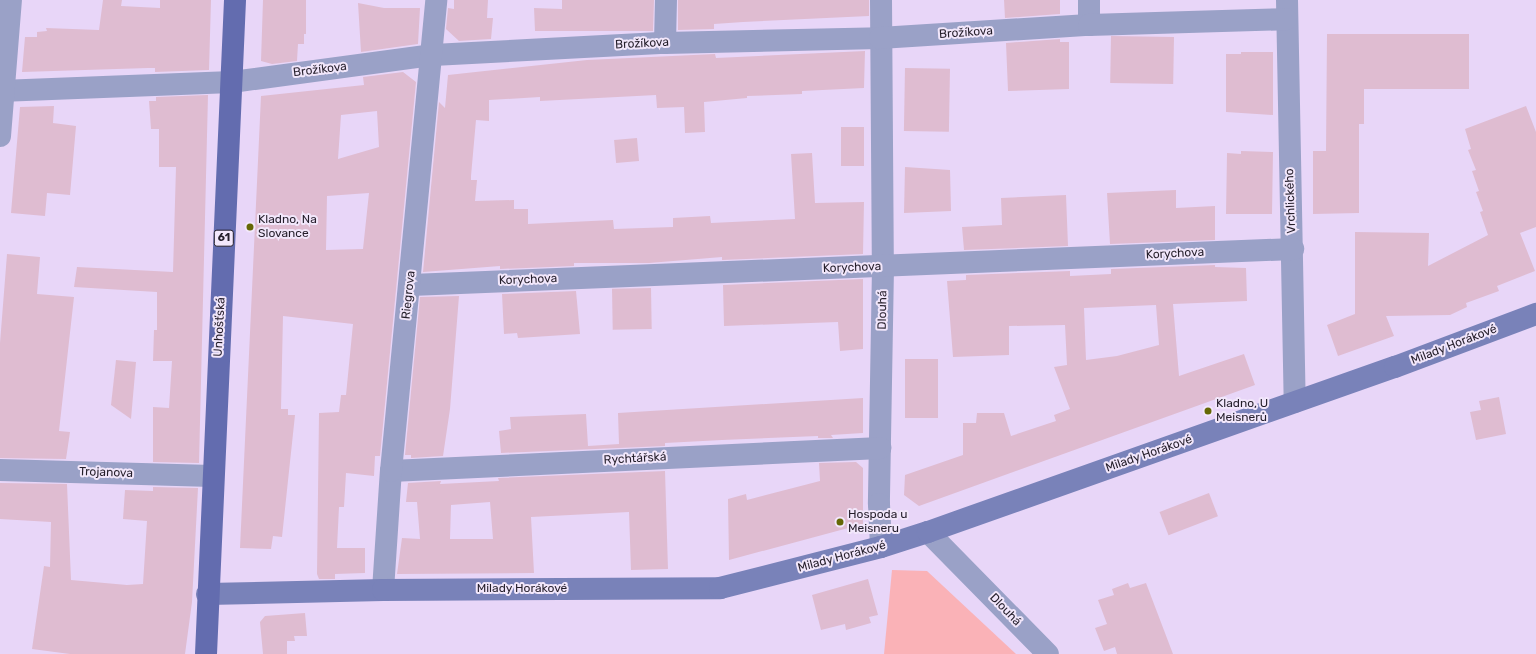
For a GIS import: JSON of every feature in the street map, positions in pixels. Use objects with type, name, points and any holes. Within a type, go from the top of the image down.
[{"type":"main road","name":"Unhošťská","points":[[206,654],[212,476],[235,0]]},
{"type":"main road","name":"Milady Horákové","points":[[207,594],[382,590],[720,588],[881,547],[928,532],[1295,402],[1536,314]]},
{"type":"street","points":[[0,136],[2,91],[11,0]]},
{"type":"street","name":"Riegrova","points":[[382,590],[391,471],[411,285],[433,55],[436,0]]},
{"type":"street","points":[[665,43],[666,0]]},
{"type":"street","name":"Dlouhá","points":[[881,0],[880,38],[883,267],[880,448],[881,547]]},
{"type":"street","points":[[1089,0],[1089,25]]},
{"type":"street","name":"Brožíkova","points":[[2,91],[232,82],[433,55],[665,43],[880,38],[1089,25],[1286,10]]},
{"type":"street","name":"Vrchlického","points":[[1286,10],[1293,249],[1295,402]]},
{"type":"street","name":"Korychova","points":[[411,285],[883,267],[1293,249]]},
{"type":"street","name":"Rychtářská","points":[[391,471],[880,448]]},
{"type":"street","name":"Trojanova","points":[[0,470],[212,476]]},
{"type":"street","name":"Dlouhá","points":[[928,532],[1048,654]]},
{"type":"shaded area","points":[[892,570],[927,571],[1016,654],[884,654]]},
{"type":"building","points":[[103,0],[122,0],[121,6],[160,8],[160,0],[211,0],[209,70],[155,72],[155,68],[148,68],[22,72],[25,37],[37,37],[37,32],[47,31],[46,28],[99,30]]},
{"type":"building","points":[[263,0],[306,0],[306,34],[304,34],[304,44],[298,44],[297,61],[272,64],[261,61]]},
{"type":"building","points":[[454,0],[488,0],[487,18],[493,18],[491,39],[459,41],[446,29],[448,8],[454,9]]},
{"type":"building","points":[[562,0],[654,0],[653,31],[535,31],[534,8],[562,9]]},
{"type":"building","points":[[678,0],[869,0],[869,16],[714,24],[714,29],[678,30]]},
{"type":"building","points":[[1004,0],[1060,0],[1060,14],[1005,18]]},
{"type":"building","points":[[358,3],[384,8],[420,8],[418,44],[361,52]]},
{"type":"building","points":[[1327,34],[1469,34],[1469,89],[1364,89],[1364,124],[1359,124],[1359,213],[1313,214],[1313,151],[1326,151]]},
{"type":"building","points":[[1111,36],[1174,37],[1173,84],[1110,83]]},
{"type":"building","points":[[1060,39],[1060,42],[1069,42],[1069,89],[1008,91],[1006,43]]},
{"type":"building","points":[[865,51],[864,88],[802,91],[802,94],[747,96],[747,98],[704,102],[705,132],[685,133],[684,107],[657,108],[656,95],[540,101],[540,97],[489,100],[489,121],[476,120],[471,176],[471,180],[477,180],[475,201],[514,200],[514,209],[528,209],[528,224],[613,220],[614,229],[673,227],[673,218],[710,216],[711,223],[795,219],[791,154],[812,153],[815,203],[864,202],[863,254],[722,260],[722,257],[649,263],[574,263],[574,266],[500,269],[500,266],[423,272],[439,102],[445,108],[448,75],[587,60],[715,54],[716,58]]},
{"type":"building","points":[[1241,52],[1273,52],[1273,115],[1226,112],[1226,54],[1241,54]]},
{"type":"building","points":[[905,68],[950,69],[949,132],[904,131]]},
{"type":"building","points":[[403,72],[416,82],[380,456],[375,456],[374,476],[346,473],[344,507],[339,507],[337,548],[365,548],[365,573],[335,574],[335,579],[319,579],[317,574],[319,413],[339,412],[341,395],[346,395],[353,324],[283,316],[281,409],[288,409],[288,415],[295,415],[282,537],[273,536],[271,549],[240,548],[261,96],[364,85],[363,77]],"holes":[[[377,111],[379,147],[338,159],[341,115]],[[369,193],[363,249],[326,250],[327,196]]]},
{"type":"building","points":[[208,95],[199,463],[153,462],[153,407],[169,408],[172,361],[153,361],[154,330],[157,330],[157,292],[74,287],[77,267],[173,272],[176,167],[159,167],[159,129],[151,129],[149,101],[156,101],[156,97]]},
{"type":"building","points":[[54,106],[53,123],[76,126],[70,195],[47,193],[45,216],[11,213],[20,107]]},
{"type":"building","points":[[1526,106],[1536,132],[1536,227],[1520,233],[1535,271],[1497,286],[1499,291],[1466,303],[1467,307],[1450,315],[1386,316],[1394,336],[1338,356],[1327,325],[1355,314],[1355,232],[1429,233],[1428,266],[1488,235],[1480,212],[1483,211],[1476,192],[1479,191],[1472,171],[1476,170],[1468,150],[1471,149],[1465,129]]},
{"type":"building","points":[[841,127],[864,127],[864,166],[841,166]]},
{"type":"building","points":[[637,138],[639,161],[616,163],[614,140]]},
{"type":"building","points":[[1241,151],[1273,152],[1272,214],[1226,214],[1227,153],[1241,154]]},
{"type":"building","points":[[905,167],[950,170],[951,211],[904,213]]},
{"type":"building","points":[[1176,190],[1176,208],[1215,206],[1215,240],[1110,244],[1107,193]]},
{"type":"building","points":[[1066,195],[1068,246],[964,250],[962,227],[1002,225],[1001,198]]},
{"type":"building","points":[[7,254],[40,257],[37,294],[74,297],[59,431],[70,432],[66,459],[0,458],[0,343]]},
{"type":"building","points":[[1215,265],[1215,267],[1246,268],[1247,301],[1173,304],[1179,376],[1244,354],[1255,385],[919,506],[904,495],[905,475],[963,455],[963,423],[976,423],[977,413],[1004,413],[1011,436],[1056,421],[1054,415],[1070,409],[1054,367],[1067,365],[1065,325],[1009,326],[1009,355],[953,357],[947,281],[966,280],[966,275],[1070,271],[1070,276],[1111,274],[1111,269]],"holes":[[[1156,305],[1159,345],[1117,356],[1086,360],[1084,308]]]},
{"type":"building","points":[[863,279],[863,349],[840,351],[838,322],[724,326],[723,285]]},
{"type":"building","points":[[651,288],[652,329],[613,330],[612,289]]},
{"type":"building","points":[[576,291],[580,334],[518,338],[517,333],[504,334],[502,294]]},
{"type":"building","points":[[459,296],[450,409],[443,456],[411,458],[411,455],[405,455],[420,297]]},
{"type":"building","points":[[905,359],[938,359],[938,418],[905,418]]},
{"type":"building","points":[[116,360],[136,362],[131,419],[111,405]]},
{"type":"building","points":[[1499,397],[1506,434],[1476,440],[1470,412],[1481,410],[1479,401]]},
{"type":"building","points":[[863,398],[863,433],[831,435],[833,438],[818,438],[818,436],[722,440],[665,443],[665,446],[501,453],[499,431],[511,429],[510,417],[586,414],[588,446],[619,444],[618,413]]},
{"type":"building","points":[[856,462],[863,468],[863,524],[729,560],[728,499],[746,494],[747,500],[820,481],[819,463]]},
{"type":"building","points":[[665,471],[668,569],[631,570],[629,512],[531,517],[534,573],[397,574],[402,538],[420,539],[417,502],[406,502],[408,483],[441,481],[440,484],[499,481],[498,478]],"holes":[[[490,502],[493,539],[450,539],[451,505]]]},
{"type":"building","points":[[0,483],[67,484],[71,580],[127,585],[143,584],[147,521],[123,519],[125,490],[153,491],[153,487],[198,488],[192,602],[185,654],[70,654],[32,649],[44,566],[50,567],[51,522],[0,519]]},
{"type":"building","points":[[1209,493],[1218,516],[1168,535],[1160,512]]},
{"type":"building","points":[[868,579],[878,615],[869,617],[871,623],[846,630],[845,624],[821,630],[812,595]]},
{"type":"building","points":[[1128,583],[1130,588],[1146,583],[1173,654],[1117,654],[1115,647],[1104,651],[1095,628],[1107,624],[1098,600],[1114,595],[1112,589]]},
{"type":"building","points":[[305,613],[307,636],[294,636],[295,641],[287,641],[287,654],[263,654],[260,622],[265,616]]},
{"type":"place","name":"Kladno, Na Slovance","points":[[250,227]]},
{"type":"place","name":"Kladno, U Meisnerů","points":[[1208,411]]},
{"type":"place","name":"Hospoda u Meisneru","points":[[840,522]]}]
